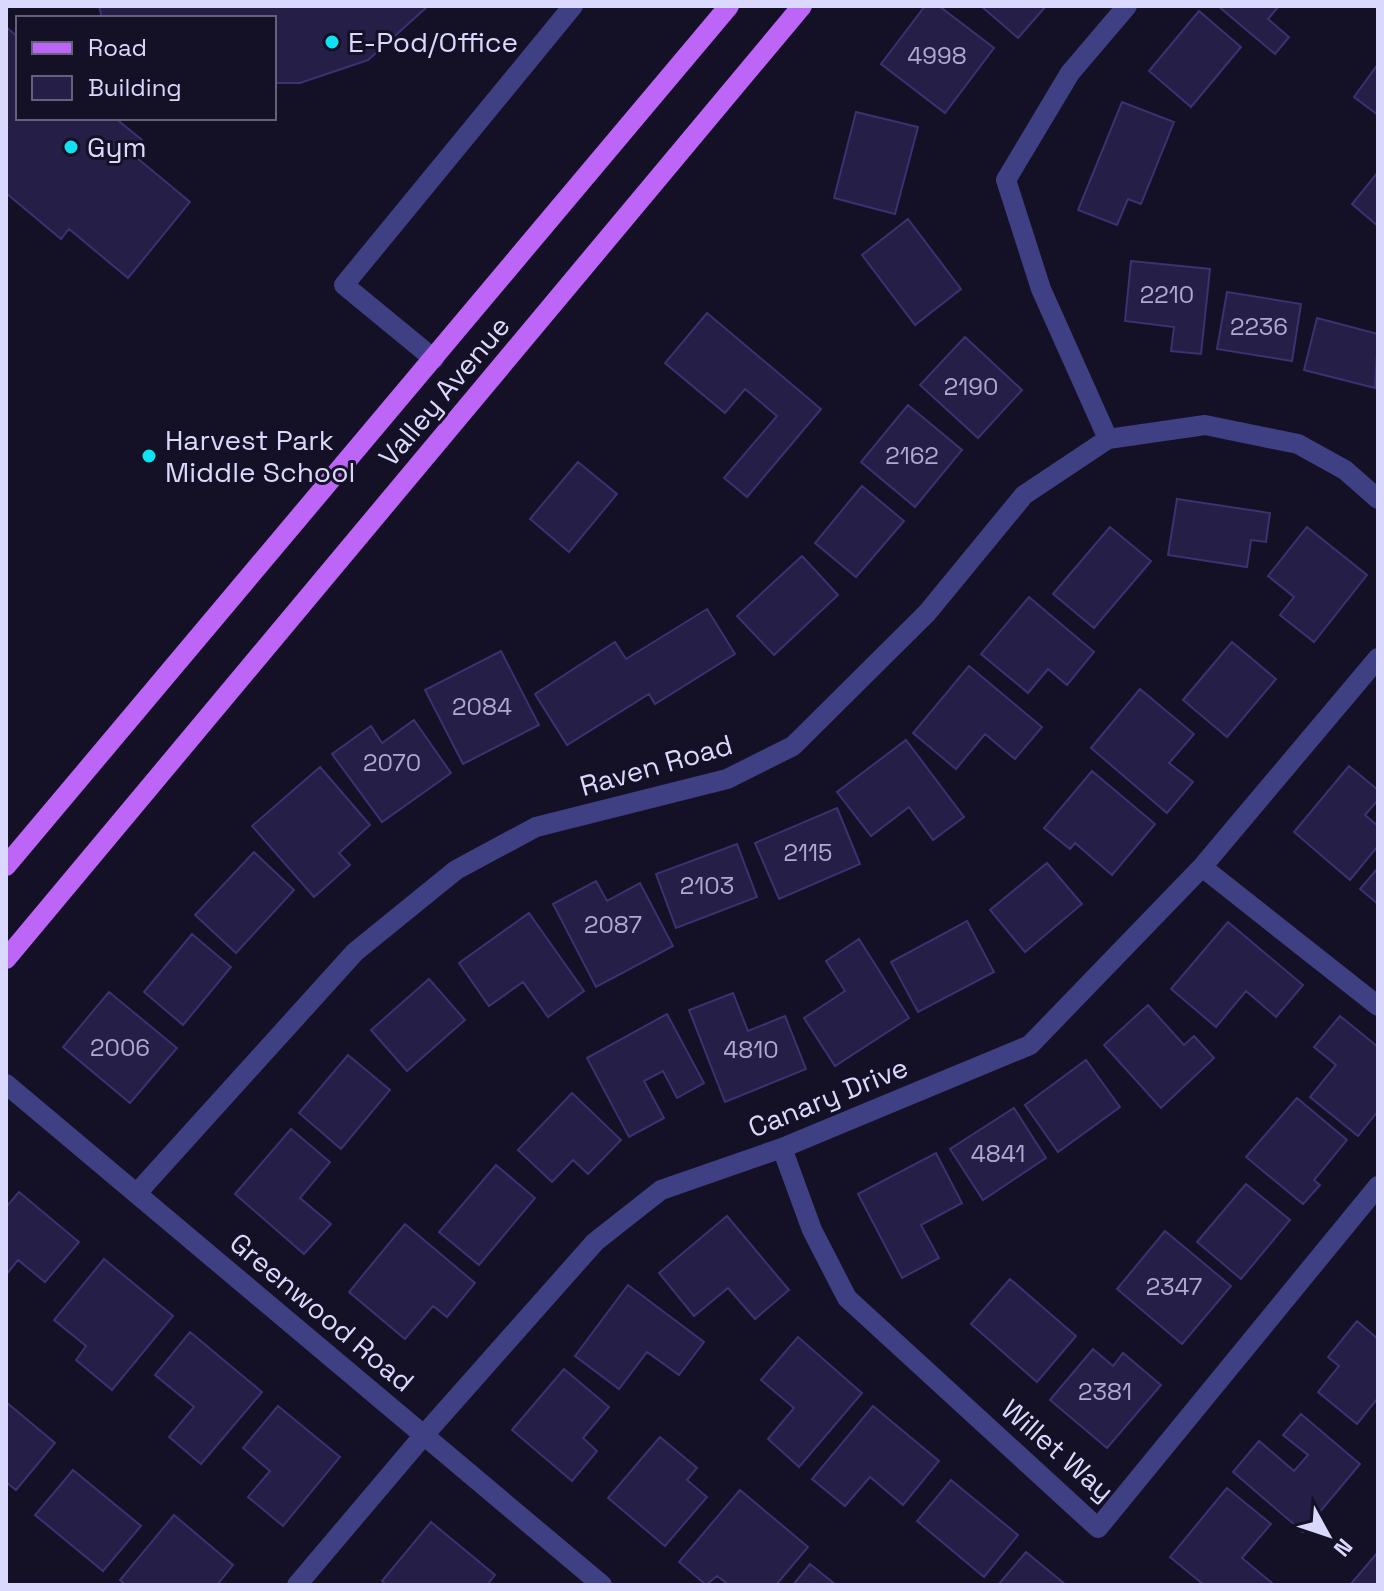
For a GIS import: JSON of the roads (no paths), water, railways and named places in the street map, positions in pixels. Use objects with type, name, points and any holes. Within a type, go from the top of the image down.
[{"type":"main road","name":"Valley Avenue","points":[[6,866],[729,6]]},
{"type":"main road","name":"Valley Avenue","points":[[6,959],[802,6]]},
{"type":"street","points":[[434,359],[344,285],[573,6]]},
{"type":"street","points":[[1108,439],[1041,289],[1006,180],[1070,73],[1127,6]]},
{"type":"street","name":"Raven Road","points":[[137,1193],[355,952],[456,870],[536,827],[727,779],[793,746],[927,613],[1024,495],[1108,439],[1205,425],[1298,444],[1345,470],[1378,499]]},
{"type":"street","name":"Canary Drive","points":[[297,1585],[424,1435],[595,1242],[661,1190],[782,1148],[1030,1045],[1202,867],[1378,658]]},
{"type":"street","points":[[1202,867],[1378,1006]]},
{"type":"street","name":"Greenwood Road","points":[[6,1084],[602,1585]]},
{"type":"street","name":"Willet Way","points":[[782,1148],[812,1230],[847,1298],[1098,1528],[1378,1186]]},
{"type":"place","name":"E-Pod/Office","points":[[332,42]]},
{"type":"place","name":"Gym","points":[[71,147]]},
{"type":"place","name":"Harvest Park Middle School","points":[[149,456]]}]
